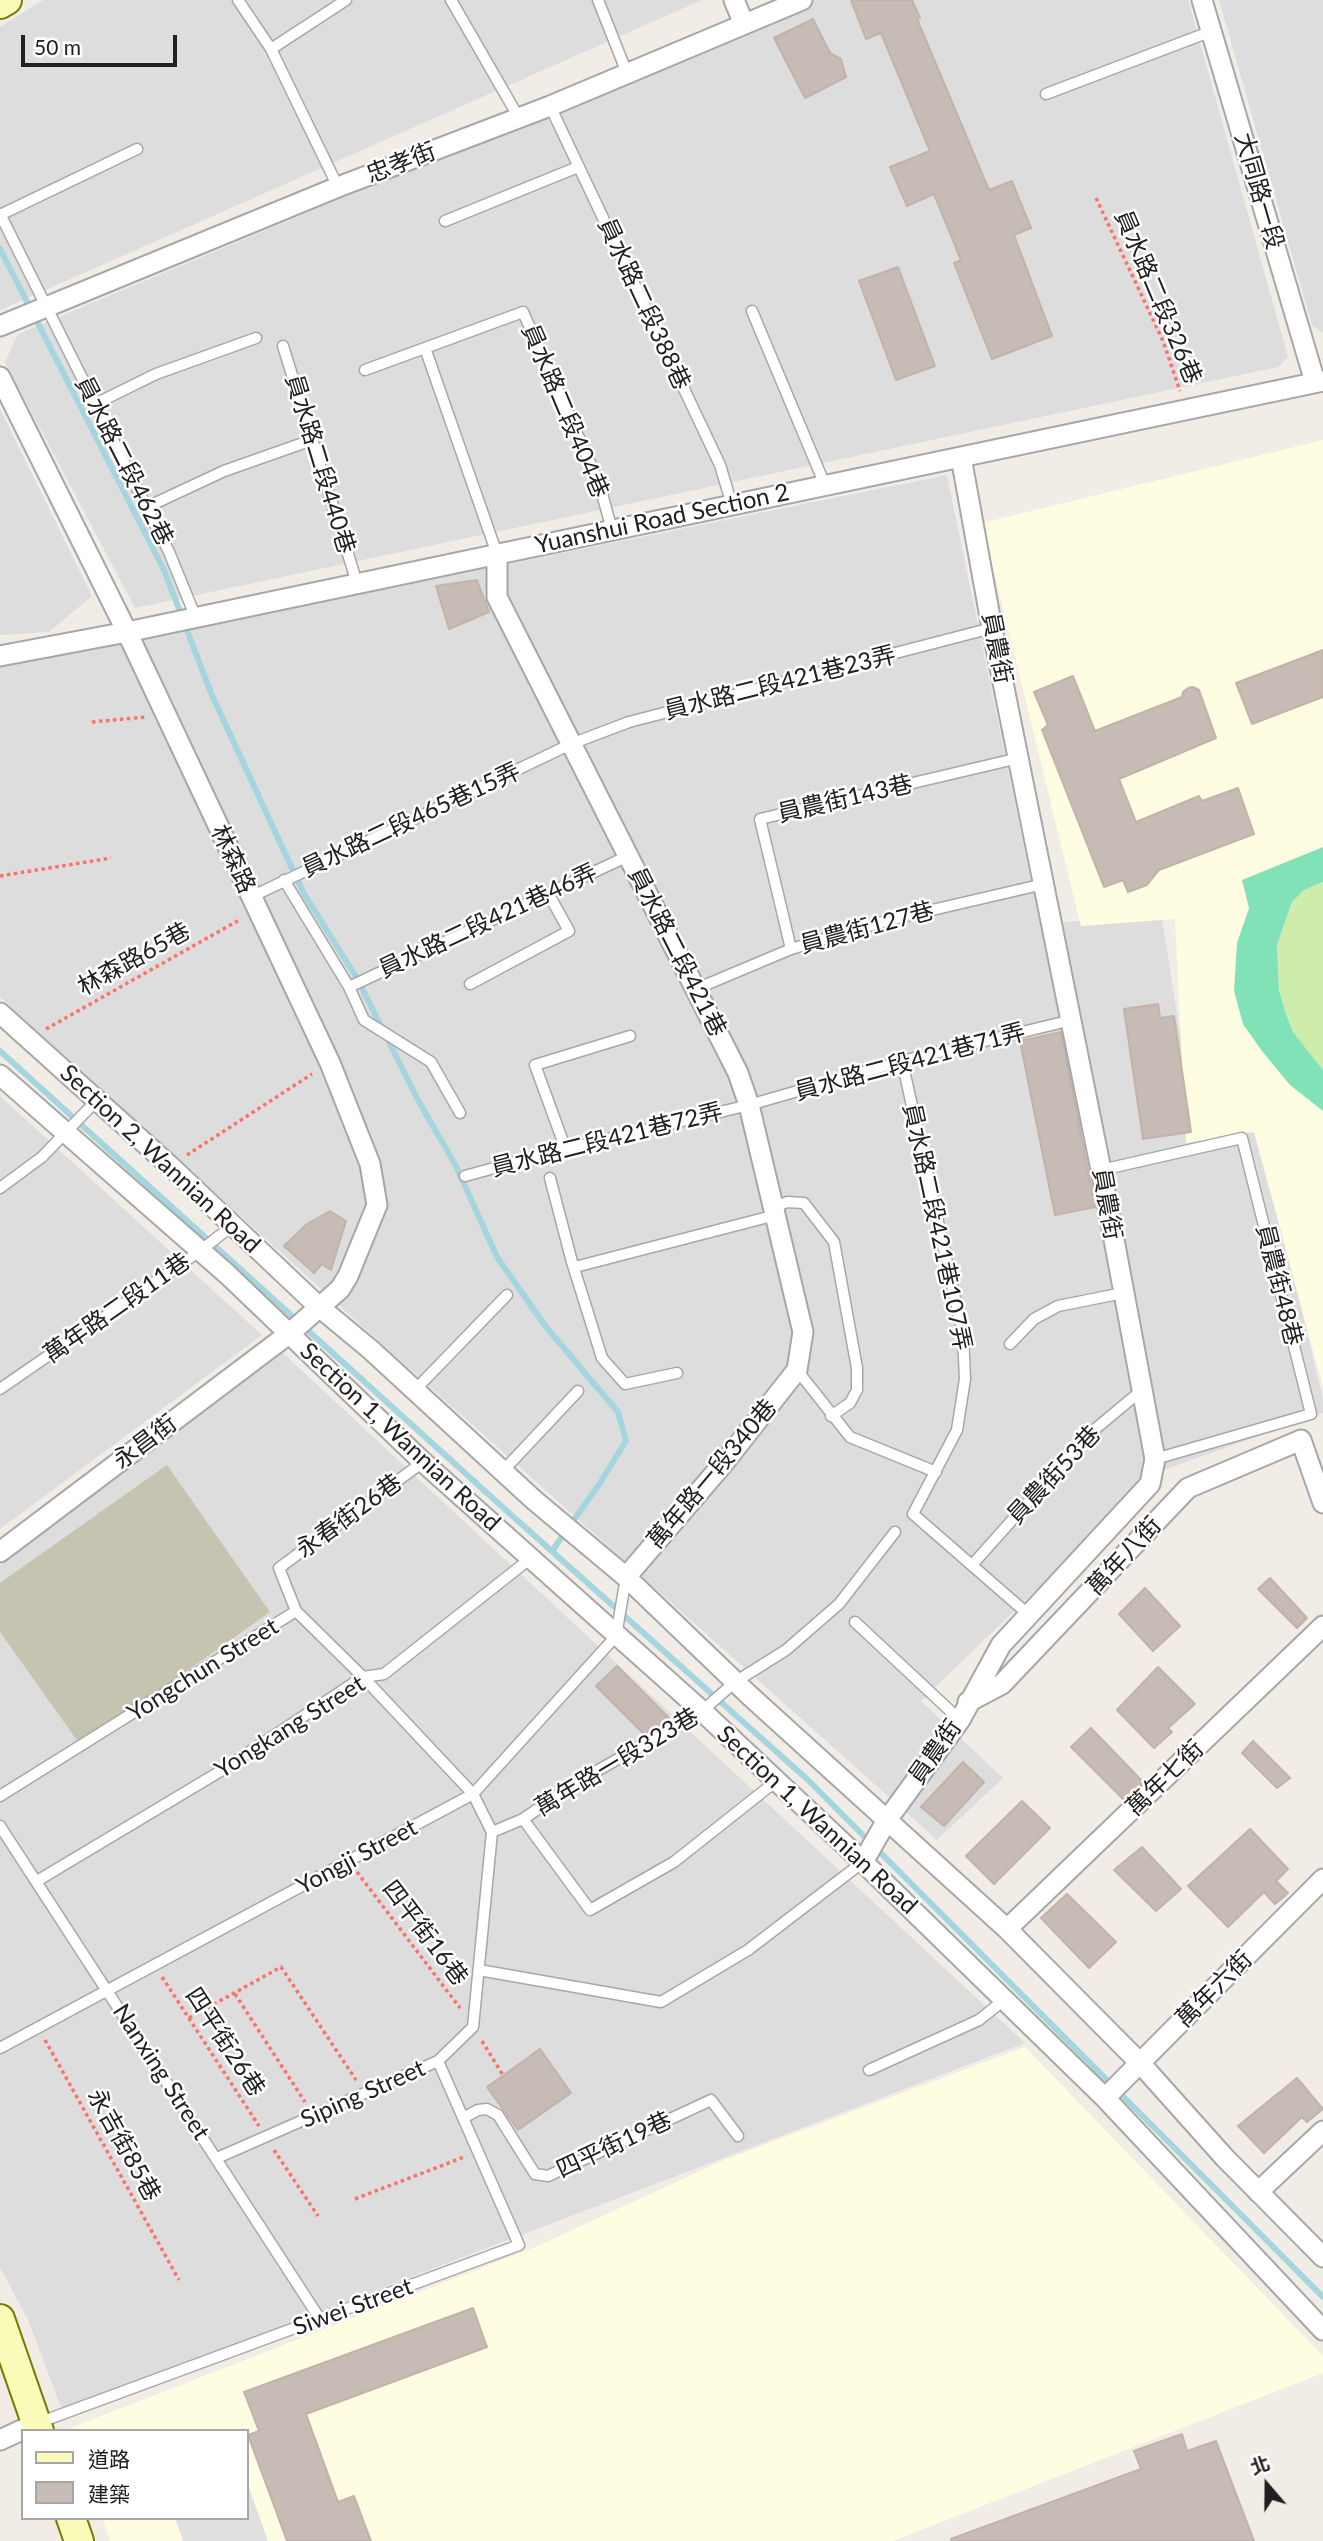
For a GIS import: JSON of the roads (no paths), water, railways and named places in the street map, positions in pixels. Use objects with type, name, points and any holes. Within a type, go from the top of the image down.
[{"type":"street","points":[[0,4],[7,0]]},
{"type":"street","points":[[734,0],[744,24]]},
{"type":"street","name":"忠孝街","points":[[0,327],[338,187],[550,106],[802,0]]},
{"type":"street","name":"大同路一段","points":[[1202,0],[1319,381]]},
{"type":"street","name":"林森路","points":[[0,377],[127,632],[330,1063],[370,1164],[377,1205],[348,1276],[340,1289],[290,1333]]},
{"type":"street","name":"Yuanshui Road Section 2","points":[[0,656],[196,618],[1319,381]]},
{"type":"street","name":"員農街","points":[[863,1862],[887,1820],[964,1711],[1000,1646],[1150,1483],[1155,1459],[961,457]]},
{"type":"street","name":"員水路二段421巷","points":[[496,554],[498,597],[738,1073],[749,1105],[803,1332],[797,1370]]},
{"type":"street","name":"Section 2, Wannian Road","points":[[0,1013],[170,1166],[318,1306]]},
{"type":"street","name":"Section 2, Wannian Road","points":[[0,1075],[290,1333]]},
{"type":"street","name":"Section 1, Wannian Road","points":[[318,1306],[626,1577],[735,1682],[1007,1929],[1140,2063],[1258,2192],[1323,2257]]},
{"type":"street","name":"Section 1, Wannian Road","points":[[290,1333],[423,1462],[702,1711],[863,1862],[1105,2098],[1323,2330]]},
{"type":"street","name":"永昌街","points":[[0,1552],[290,1333]]},
{"type":"street","name":"萬年路一段340巷","points":[[626,1577],[723,1464],[797,1370]]},
{"type":"street","name":"萬年八街","points":[[964,1711],[1002,1684],[1188,1488],[1301,1440],[1323,1503]]},
{"type":"street","name":"萬年七街","points":[[1007,1929],[1323,1626]]},
{"type":"street","name":"萬年六街","points":[[1105,2098],[1323,1879]]},
{"type":"street","points":[[1258,2192],[1323,2131]]},
{"type":"street","points":[[0,2319],[38,2427]]},
{"type":"street","name":"Siwei Street","points":[[0,2440],[21,2433]]},
{"type":"street","points":[[72,2520],[79,2541]]},
{"type":"lane","points":[[238,0],[271,49],[338,187]]},
{"type":"lane","points":[[271,49],[346,0]]},
{"type":"lane","points":[[452,0],[519,118]]},
{"type":"lane","points":[[598,0],[627,73]]},
{"type":"lane","points":[[1046,94],[1212,31]]},
{"type":"lane","name":"員水路二段388巷","points":[[550,106],[720,465],[732,505]]},
{"type":"lane","points":[[0,215],[136,149]]},
{"type":"lane","points":[[445,221],[579,167]]},
{"type":"lane","name":"員水路二段462巷","points":[[0,215],[169,552],[196,618]]},
{"type":"lane","points":[[752,311],[825,485]]},
{"type":"lane","name":"員水路二段404巷","points":[[425,348],[523,312],[599,483],[612,530]]},
{"type":"lane","points":[[95,404],[156,374],[256,338]]},
{"type":"lane","name":"員水路二段440巷","points":[[283,346],[357,583]]},
{"type":"lane","points":[[365,370],[425,348],[496,554]]},
{"type":"lane","points":[[147,507],[224,471],[312,440]]},
{"type":"lane","name":"員水路二段421巷23弄","points":[[571,744],[629,722],[992,628]]},
{"type":"lane","name":"員水路二段465巷15弄","points":[[254,904],[284,880],[571,744]]},
{"type":"lane","name":"員農街143巷","points":[[792,949],[760,819],[1019,758]]},
{"type":"lane","name":"員水路二段421巷46弄","points":[[349,986],[628,856]]},
{"type":"lane","points":[[284,880],[349,986],[364,1020],[431,1062],[460,1113]]},
{"type":"lane","name":"員農街127巷","points":[[695,989],[792,949],[890,920],[1044,883]]},
{"type":"lane","points":[[470,984],[569,931],[548,894]]},
{"type":"lane","name":"員水路二段421巷71弄","points":[[749,1105],[902,1061],[1072,1020]]},
{"type":"lane","points":[[566,1150],[535,1065],[630,1036]]},
{"type":"lane","name":"員水路二段421巷107弄","points":[[902,1061],[963,1334],[965,1379],[957,1430],[913,1514],[972,1565]]},
{"type":"lane","points":[[0,1188],[42,1157],[97,1100]]},
{"type":"lane","name":"員水路二段421巷72弄","points":[[465,1176],[749,1105]]},
{"type":"lane","name":"員農街48巷","points":[[1101,1170],[1242,1138],[1311,1414],[1155,1459]]},
{"type":"lane","points":[[551,1178],[602,1358],[625,1384],[677,1373]]},
{"type":"lane","points":[[575,1267],[776,1215],[780,1205],[787,1202],[804,1203],[834,1242],[857,1368],[858,1390],[850,1403],[831,1416]]},
{"type":"lane","name":"萬年路二段11巷","points":[[0,1389],[200,1251],[233,1225]]},
{"type":"lane","points":[[1010,1345],[1034,1319],[1058,1307],[1123,1293]]},
{"type":"lane","points":[[415,1390],[508,1295]]},
{"type":"lane","points":[[797,1370],[850,1437],[936,1472]]},
{"type":"lane","name":"員農街53巷","points":[[972,1565],[1088,1434],[1142,1389]]},
{"type":"lane","points":[[503,1471],[578,1391]]},
{"type":"lane","name":"永春街26巷","points":[[296,1611],[279,1568],[423,1462]]},
{"type":"lane","name":"萬年路一段323巷","points":[[492,1832],[523,1819],[582,1780],[702,1711],[735,1682],[786,1650],[839,1604],[895,1532]]},
{"type":"lane","name":"Yongkang Street","points":[[37,1881],[219,1772],[363,1677],[384,1674],[531,1558]]},
{"type":"lane","points":[[972,1565],[1030,1615]]},
{"type":"lane","points":[[617,1636],[626,1577]]},
{"type":"lane","name":"Yongchun Street","points":[[0,1796],[296,1611],[363,1677],[473,1794]]},
{"type":"lane","points":[[855,1622],[964,1711]]},
{"type":"lane","name":"Yongji Street","points":[[0,2048],[473,1794],[617,1636]]},
{"type":"lane","points":[[523,1819],[590,1910],[674,1862],[775,1782]]},
{"type":"lane","points":[[473,1794],[492,1832],[479,1970],[662,2002],[748,1950],[863,1862]]},
{"type":"lane","name":"Nanxing Street","points":[[0,1826],[320,2319]]},
{"type":"lane","name":"Siping Street","points":[[217,2158],[438,2061],[473,2026],[479,1970]]},
{"type":"lane","points":[[869,2070],[979,2020],[1004,2000]]},
{"type":"lane","name":"Siwei Street","points":[[38,2427],[519,2245],[438,2061]]},
{"type":"lane","name":"四平街19巷","points":[[463,2118],[487,2109],[498,2115],[536,2174],[548,2176],[711,2100],[738,2136]]},
{"type":"waterway","points":[[0,249],[164,570],[211,693],[303,892],[358,980],[418,1100],[456,1166],[497,1257],[546,1327],[618,1412],[626,1441],[552,1551]]},
{"type":"waterway","points":[[0,1051],[807,1779],[1323,2297]]}]
